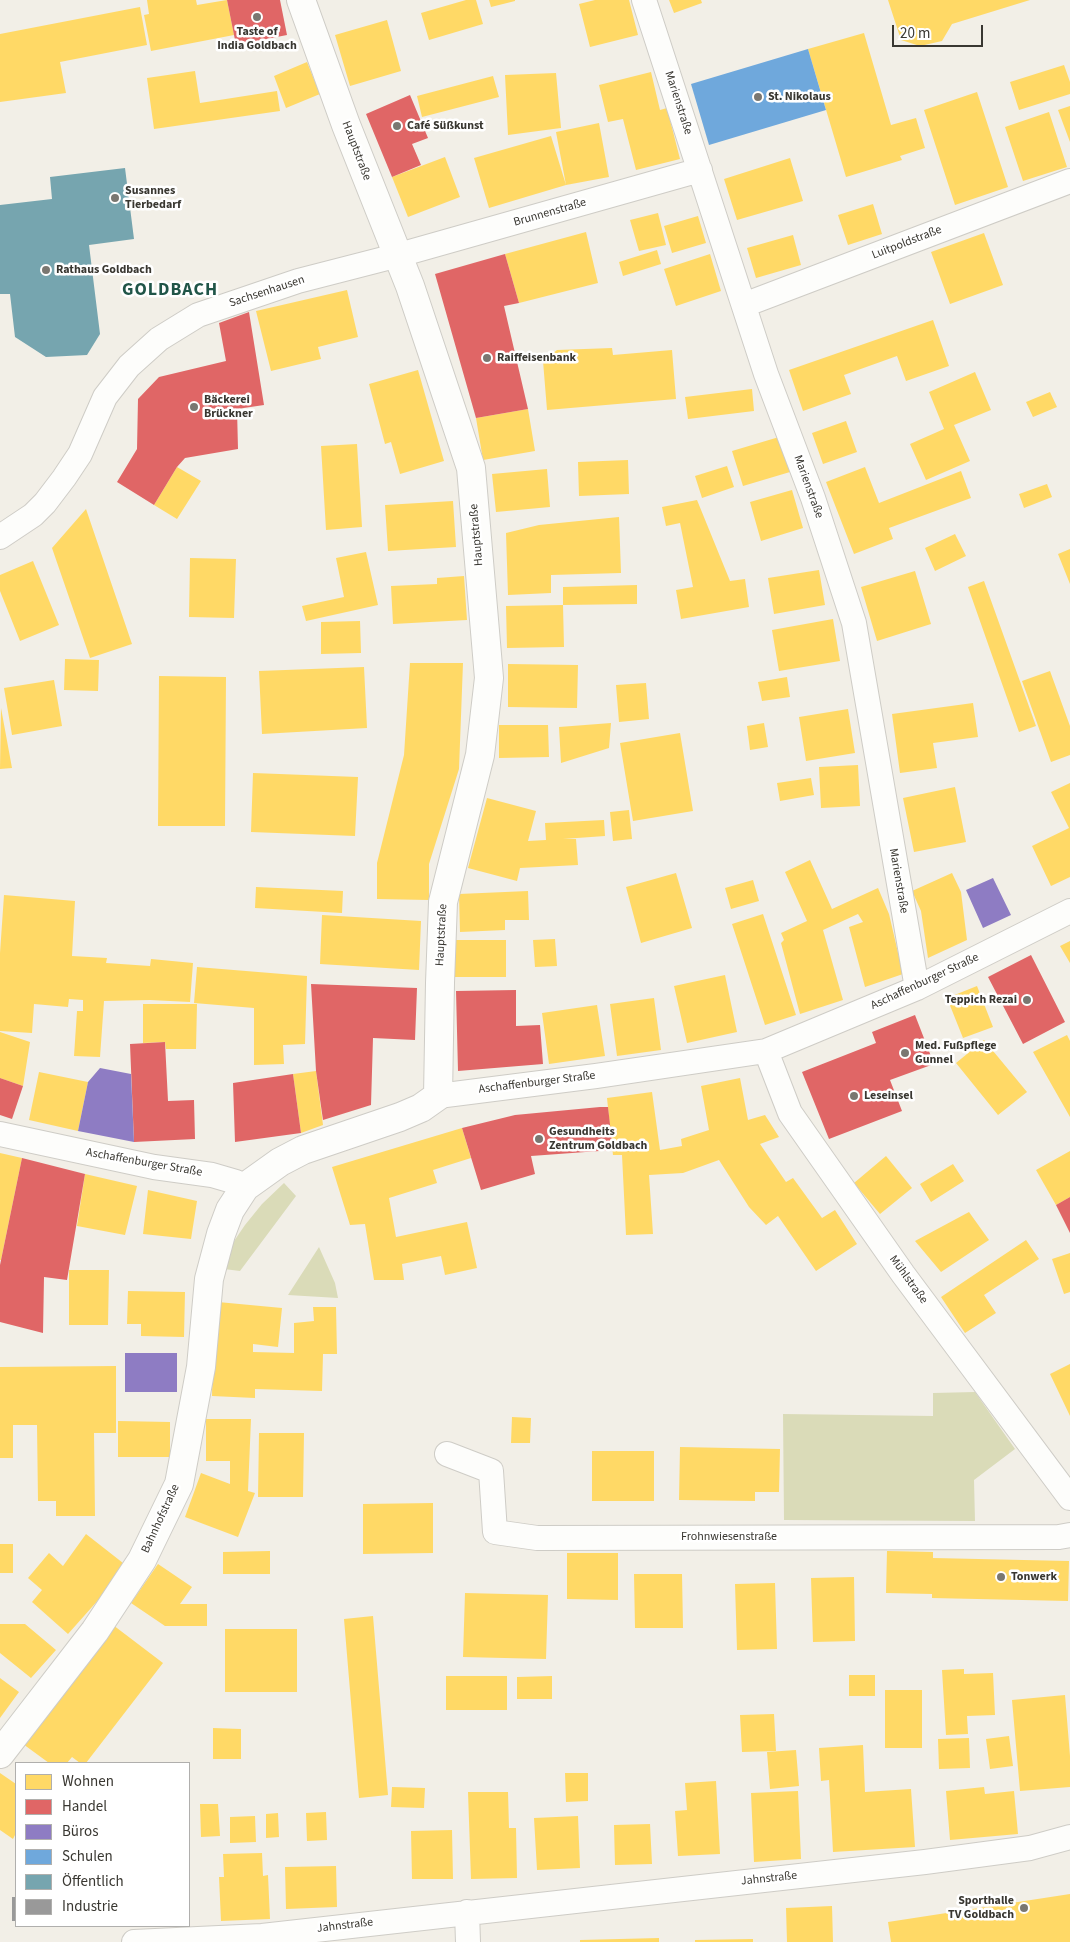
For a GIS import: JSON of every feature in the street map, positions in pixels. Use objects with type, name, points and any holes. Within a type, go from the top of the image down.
[{"type":"street","name":"Hauptstraße","points":[[301,0],[376,202],[399,255],[471,468],[489,678],[480,755],[443,902],[438,1096]]},
{"type":"street","name":"Marienstraße","points":[[644,0],[766,374],[813,498],[854,623],[917,988]]},
{"type":"street","name":"Brunnenstraße","points":[[399,255],[700,170]]},
{"type":"street","name":"Luitpoldstraße","points":[[744,305],[1070,181]]},
{"type":"street","name":"Sachsenhausen","points":[[0,537],[33,515],[45,503],[80,454],[104,396],[129,366],[159,339],[198,315],[298,281],[399,255]]},
{"type":"street","name":"Aschaffenburger Straße","points":[[0,1134],[154,1167],[212,1175],[236,1182],[244,1187],[280,1162],[303,1150],[400,1117],[421,1108],[438,1096],[596,1076],[766,1051],[917,988],[1070,911]]},
{"type":"street","name":"Mühlstraße","points":[[766,1051],[790,1113],[903,1274],[1070,1498]]},
{"type":"street","name":"Bahnhofstraße","points":[[0,1754],[95,1630],[142,1560],[179,1484],[201,1367],[209,1279],[221,1234],[230,1210],[244,1187]]},
{"type":"street","name":"Frohnwiesenstraße","points":[[447,1454],[491,1471],[495,1532],[537,1538],[1059,1537],[1070,1535]]},
{"type":"street","name":"Jahnstraße","points":[[134,1942],[262,1936],[925,1862],[1030,1848],[1070,1837]]},
{"type":"street","points":[[467,1912],[468,1942]]},
{"type":"green space","points":[[284,1183],[296,1196],[240,1271],[224,1269],[230,1247],[245,1225],[262,1204]]},
{"type":"green space","points":[[319,1247],[335,1283],[338,1298],[288,1295]]},
{"type":"green space","points":[[975,1392],[1015,1449],[974,1480],[975,1521],[784,1520],[783,1414],[933,1416],[933,1393]]},
{"type":"building: Wohnen","points":[[147,0],[196,0],[197,5],[227,0],[234,35],[151,51],[144,15],[149,14]]},
{"type":"building: Wohnen","points":[[466,0],[476,0],[483,24],[429,40],[421,13]]},
{"type":"building: Wohnen","points":[[489,0],[515,0],[515,1],[491,7]]},
{"type":"building: Wohnen","points":[[595,0],[629,0],[638,35],[590,47],[579,4]]},
{"type":"building: Wohnen","points":[[669,0],[701,0],[702,3],[674,13]]},
{"type":"building: Wohnen","points":[[888,0],[1030,0],[952,24],[942,41],[920,46],[901,40]]},
{"type":"building: Wohnen","points":[[140,7],[147,45],[60,62],[66,93],[0,102],[0,34]]},
{"type":"building: Wohnen","points":[[387,20],[401,71],[350,86],[335,35]]},
{"type":"building: Wohnen","points":[[864,33],[891,125],[916,118],[925,148],[900,156],[902,160],[846,177],[808,49]]},
{"type":"building: Wohnen","points":[[307,62],[320,94],[286,108],[274,76]]},
{"type":"building: Wohnen","points":[[1064,65],[1070,82],[1070,94],[1019,110],[1010,82]]},
{"type":"building: Wohnen","points":[[195,71],[200,103],[277,91],[280,111],[154,129],[147,78]]},
{"type":"building: Wohnen","points":[[651,72],[660,110],[667,108],[680,159],[636,170],[623,119],[608,122],[599,85]]},
{"type":"building: Wohnen","points":[[556,73],[561,128],[508,135],[505,75]]},
{"type":"building: Wohnen","points":[[493,76],[499,97],[422,117],[417,96]]},
{"type":"building: Wohnen","points":[[977,92],[1008,187],[955,205],[924,110]]},
{"type":"building: Wohnen","points":[[1070,106],[1070,142],[1058,110]]},
{"type":"building: Wohnen","points":[[1049,112],[1067,167],[1023,181],[1005,127]]},
{"type":"building: Wohnen","points":[[599,123],[609,177],[566,185],[556,132]]},
{"type":"building: Wohnen","points":[[551,136],[566,185],[489,208],[474,158]]},
{"type":"building: Wohnen","points":[[445,157],[460,197],[408,217],[392,177]]},
{"type":"building: Wohnen","points":[[790,158],[803,201],[737,220],[724,179]]},
{"type":"building: Wohnen","points":[[873,204],[882,234],[848,245],[838,215]]},
{"type":"building: Wohnen","points":[[658,213],[666,245],[639,251],[630,220]]},
{"type":"building: Wohnen","points":[[698,216],[706,243],[672,253],[664,226]]},
{"type":"building: Wohnen","points":[[586,232],[598,283],[519,303],[505,254]]},
{"type":"building: Wohnen","points":[[984,233],[1003,285],[950,304],[931,252]]},
{"type":"building: Wohnen","points":[[793,235],[801,265],[756,278],[747,248]]},
{"type":"building: Wohnen","points":[[657,250],[661,264],[623,276],[619,262]]},
{"type":"building: Wohnen","points":[[710,254],[721,291],[676,306],[664,269]]},
{"type":"building: Wohnen","points":[[347,290],[358,337],[318,347],[321,359],[271,371],[256,311]]},
{"type":"building: Wohnen","points":[[933,320],[949,366],[906,381],[897,356],[844,375],[851,394],[803,411],[789,370]]},
{"type":"building: Wohnen","points":[[612,348],[613,355],[672,350],[676,399],[547,410],[543,361],[557,350]]},
{"type":"building: Wohnen","points":[[418,370],[444,461],[400,474],[391,442],[385,444],[369,384]]},
{"type":"building: Wohnen","points":[[975,372],[991,410],[954,425],[970,461],[926,480],[910,444],[944,429],[929,392]]},
{"type":"building: Wohnen","points":[[752,389],[754,411],[688,419],[685,397]]},
{"type":"building: Wohnen","points":[[1050,392],[1057,407],[1033,417],[1026,402]]},
{"type":"building: Wohnen","points":[[528,409],[535,451],[483,460],[476,418]]},
{"type":"building: Wohnen","points":[[846,421],[857,452],[823,464],[812,433]]},
{"type":"building: Wohnen","points":[[779,437],[790,472],[743,486],[732,451]]},
{"type":"building: Wohnen","points":[[357,444],[362,527],[326,530],[321,446]]},
{"type":"building: Wohnen","points":[[628,460],[629,494],[579,496],[578,462]]},
{"type":"building: Wohnen","points":[[727,466],[734,487],[702,498],[695,476]]},
{"type":"building: Wohnen","points":[[177,467],[201,481],[177,519],[154,505]]},
{"type":"building: Wohnen","points":[[865,467],[879,503],[961,471],[971,498],[889,528],[893,539],[854,554],[826,482]]},
{"type":"building: Wohnen","points":[[547,469],[550,507],[496,512],[492,474]]},
{"type":"building: Wohnen","points":[[1047,484],[1052,497],[1024,508],[1019,494]]},
{"type":"building: Wohnen","points":[[792,490],[803,528],[761,541],[750,502]]},
{"type":"building: Wohnen","points":[[697,500],[730,581],[745,579],[749,607],[681,619],[676,590],[693,587],[680,523],[666,526],[662,507]]},
{"type":"building: Wohnen","points":[[453,501],[456,547],[388,551],[385,505]]},
{"type":"building: Wohnen","points":[[86,509],[132,644],[90,658],[52,548]]},
{"type":"building: Wohnen","points":[[619,517],[621,573],[551,575],[551,593],[508,595],[506,533],[539,525]]},
{"type":"building: Wohnen","points":[[955,534],[966,556],[935,571],[925,548]]},
{"type":"building: Wohnen","points":[[1070,549],[1070,584],[1058,554]]},
{"type":"building: Wohnen","points":[[366,552],[378,605],[306,621],[302,606],[344,597],[336,558]]},
{"type":"building: Wohnen","points":[[190,558],[236,559],[234,618],[189,617]]},
{"type":"building: Wohnen","points":[[33,561],[59,625],[20,641],[0,591],[0,575]]},
{"type":"building: Wohnen","points":[[819,570],[825,605],[774,614],[768,578]]},
{"type":"building: Wohnen","points":[[915,571],[931,624],[877,641],[861,587]]},
{"type":"building: Wohnen","points":[[464,576],[467,620],[393,624],[391,586],[437,584],[437,578]]},
{"type":"building: Wohnen","points":[[984,581],[1036,726],[1019,732],[968,587]]},
{"type":"building: Wohnen","points":[[637,585],[637,604],[563,605],[563,587]]},
{"type":"building: Wohnen","points":[[563,605],[564,647],[507,648],[506,606]]},
{"type":"building: Wohnen","points":[[833,619],[840,661],[779,671],[772,630]]},
{"type":"building: Wohnen","points":[[360,621],[361,653],[321,654],[321,622]]},
{"type":"building: Wohnen","points":[[65,659],[99,660],[98,691],[64,690]]},
{"type":"building: Wohnen","points":[[410,663],[463,663],[459,769],[429,864],[429,900],[377,899],[377,863],[404,755]]},
{"type":"building: Wohnen","points":[[508,664],[578,665],[577,708],[508,707]]},
{"type":"building: Wohnen","points":[[364,667],[367,728],[262,734],[259,671]]},
{"type":"building: Wohnen","points":[[1050,671],[1070,726],[1070,755],[1051,762],[1022,681]]},
{"type":"building: Wohnen","points":[[159,676],[226,677],[225,826],[158,826]]},
{"type":"building: Wohnen","points":[[787,677],[790,697],[762,701],[758,682]]},
{"type":"building: Wohnen","points":[[54,680],[62,726],[12,735],[4,688]]},
{"type":"building: Wohnen","points":[[646,683],[649,719],[619,722],[616,685]]},
{"type":"building: Wohnen","points":[[973,703],[978,737],[933,743],[937,768],[900,773],[892,714]]},
{"type":"building: Wohnen","points":[[1,708],[12,768],[0,769]]},
{"type":"building: Wohnen","points":[[848,709],[855,753],[806,761],[799,717]]},
{"type":"building: Wohnen","points":[[611,723],[609,748],[561,763],[559,727]]},
{"type":"building: Wohnen","points":[[764,723],[768,747],[750,750],[747,726]]},
{"type":"building: Wohnen","points":[[499,725],[548,725],[549,757],[499,758]]},
{"type":"building: Wohnen","points":[[680,733],[693,811],[633,821],[620,743]]},
{"type":"building: Wohnen","points":[[858,765],[860,806],[821,808],[819,767]]},
{"type":"building: Wohnen","points":[[253,773],[358,777],[355,836],[251,832]]},
{"type":"building: Wohnen","points":[[811,778],[814,795],[780,801],[777,783]]},
{"type":"building: Wohnen","points":[[1070,783],[1070,877],[1051,886],[1032,846],[1069,828],[1051,792]]},
{"type":"building: Wohnen","points":[[955,787],[966,842],[914,852],[903,798]]},
{"type":"building: Wohnen","points":[[487,798],[536,811],[528,841],[546,840],[545,823],[604,820],[605,836],[563,839],[576,839],[578,865],[520,868],[517,881],[468,868]]},
{"type":"building: Wohnen","points":[[629,810],[632,839],[613,841],[610,812]]},
{"type":"building: Wohnen","points":[[810,860],[832,909],[878,888],[889,914],[903,974],[865,987],[849,927],[863,922],[858,914],[823,930],[843,1000],[800,1014],[781,943],[784,940],[781,933],[807,921],[785,872]]},
{"type":"building: Wohnen","points":[[676,873],[692,928],[641,943],[626,887]]},
{"type":"building: Wohnen","points":[[952,873],[961,892],[967,940],[928,958],[921,911],[912,891]]},
{"type":"building: Wohnen","points":[[753,880],[759,901],[731,909],[725,888]]},
{"type":"building: Wohnen","points":[[256,887],[343,891],[342,913],[255,908]]},
{"type":"building: Wohnen","points":[[528,891],[529,920],[505,920],[505,930],[460,932],[459,894]]},
{"type":"building: Wohnen","points":[[4,895],[75,901],[72,956],[107,958],[106,963],[150,966],[151,959],[193,963],[190,1002],[150,1000],[104,1001],[100,1057],[74,1056],[77,1011],[83,1011],[83,1000],[69,999],[68,1007],[34,1004],[32,1033],[0,1031],[0,953]]},
{"type":"building: Wohnen","points":[[763,914],[796,1015],[765,1025],[732,924]]},
{"type":"building: Wohnen","points":[[322,915],[421,921],[419,970],[320,964]]},
{"type":"building: Wohnen","points":[[555,939],[557,966],[535,967],[533,940]]},
{"type":"building: Wohnen","points":[[454,940],[506,940],[506,977],[454,977]]},
{"type":"building: Wohnen","points":[[1070,941],[1070,963],[1060,946]]},
{"type":"building: Wohnen","points":[[197,967],[307,976],[305,1044],[283,1045],[284,1064],[254,1065],[254,1008],[194,1003]]},
{"type":"building: Wohnen","points":[[725,975],[737,1032],[687,1043],[674,986]]},
{"type":"building: Wohnen","points":[[977,986],[993,1027],[963,1038],[947,998]]},
{"type":"building: Wohnen","points":[[654,998],[661,1050],[617,1056],[610,1004]]},
{"type":"building: Wohnen","points":[[143,1004],[197,1004],[196,1049],[166,1049],[165,1042],[143,1043]]},
{"type":"building: Wohnen","points":[[597,1005],[605,1056],[549,1064],[542,1013]]},
{"type":"building: Wohnen","points":[[0,1032],[30,1042],[23,1086],[0,1078]]},
{"type":"building: Wohnen","points":[[1067,1035],[1070,1041],[1070,1117],[1033,1052]]},
{"type":"building: Wohnen","points":[[984,1040],[1027,1092],[998,1115],[956,1063]]},
{"type":"building: Wohnen","points":[[316,1071],[323,1125],[301,1133],[293,1074]]},
{"type":"building: Wohnen","points":[[39,1072],[88,1082],[78,1131],[29,1120]]},
{"type":"building: Wohnen","points":[[740,1078],[748,1120],[765,1115],[779,1137],[760,1144],[786,1182],[793,1178],[822,1218],[835,1210],[857,1244],[816,1271],[778,1216],[766,1225],[749,1207],[719,1160],[683,1173],[649,1175],[653,1234],[626,1235],[622,1155],[613,1155],[607,1098],[652,1092],[660,1150],[682,1146],[681,1139],[709,1130],[701,1086]]},
{"type":"building: Wohnen","points":[[462,1128],[471,1158],[433,1170],[437,1183],[389,1198],[396,1237],[467,1222],[477,1268],[445,1275],[441,1256],[402,1264],[404,1280],[374,1280],[365,1224],[350,1225],[332,1167]]},
{"type":"building: Wohnen","points":[[1070,1151],[1070,1197],[1056,1205],[1036,1170]]},
{"type":"building: Wohnen","points":[[0,1153],[22,1158],[1,1260],[0,1260]]},
{"type":"building: Wohnen","points":[[886,1156],[912,1188],[880,1214],[854,1183]]},
{"type":"building: Wohnen","points":[[953,1164],[964,1181],[931,1202],[920,1184]]},
{"type":"building: Wohnen","points":[[85,1174],[137,1186],[125,1235],[77,1226]]},
{"type":"building: Wohnen","points":[[148,1190],[197,1201],[191,1239],[143,1234]]},
{"type":"building: Wohnen","points":[[969,1212],[989,1240],[941,1272],[915,1241]]},
{"type":"building: Wohnen","points":[[1026,1240],[1039,1259],[984,1295],[996,1313],[965,1333],[941,1297]]},
{"type":"building: Wohnen","points":[[1070,1253],[1070,1292],[1064,1294],[1052,1259]]},
{"type":"building: Wohnen","points":[[69,1270],[109,1270],[108,1325],[69,1325]]},
{"type":"building: Wohnen","points":[[128,1291],[185,1292],[184,1337],[141,1336],[141,1324],[127,1324]]},
{"type":"building: Wohnen","points":[[218,1302],[282,1308],[278,1347],[253,1344],[253,1352],[294,1353],[294,1323],[314,1321],[313,1307],[336,1307],[337,1354],[323,1354],[322,1391],[255,1389],[255,1398],[212,1396],[213,1351]]},
{"type":"building: Wohnen","points":[[1070,1364],[1070,1416],[1050,1374]]},
{"type":"building: Wohnen","points":[[116,1366],[116,1433],[94,1433],[95,1516],[56,1516],[56,1501],[38,1501],[37,1425],[13,1425],[13,1458],[0,1458],[0,1367]]},
{"type":"building: Wohnen","points":[[512,1417],[531,1418],[530,1443],[511,1443]]},
{"type":"building: Wohnen","points":[[206,1419],[251,1419],[248,1491],[255,1493],[238,1537],[185,1517],[201,1473],[230,1484],[230,1461],[206,1461]]},
{"type":"building: Wohnen","points":[[118,1421],[170,1422],[170,1457],[118,1457]]},
{"type":"building: Wohnen","points":[[259,1433],[304,1433],[303,1497],[258,1497]]},
{"type":"building: Wohnen","points":[[680,1447],[780,1449],[779,1492],[755,1492],[755,1501],[679,1500]]},
{"type":"building: Wohnen","points":[[592,1451],[654,1451],[654,1501],[592,1501]]},
{"type":"building: Wohnen","points":[[433,1503],[433,1553],[363,1554],[363,1504]]},
{"type":"building: Wohnen","points":[[86,1534],[123,1563],[100,1598],[68,1634],[32,1602],[42,1590],[28,1578],[49,1553],[63,1566]]},
{"type":"building: Wohnen","points":[[0,1544],[13,1544],[13,1573],[0,1573]]},
{"type":"building: Wohnen","points":[[270,1551],[270,1574],[223,1574],[223,1552]]},
{"type":"building: Wohnen","name":"Tonwerk","points":[[887,1551],[933,1552],[933,1558],[1069,1561],[1068,1601],[932,1598],[932,1594],[886,1593]]},
{"type":"building: Wohnen","points":[[567,1553],[618,1553],[618,1600],[567,1599]]},
{"type":"building: Wohnen","points":[[158,1564],[192,1587],[180,1604],[207,1604],[207,1626],[165,1626],[131,1603]]},
{"type":"building: Wohnen","points":[[634,1574],[682,1574],[683,1628],[635,1628]]},
{"type":"building: Wohnen","points":[[854,1577],[855,1641],[813,1642],[811,1578]]},
{"type":"building: Wohnen","points":[[775,1583],[777,1649],[737,1650],[735,1584]]},
{"type":"building: Wohnen","points":[[465,1593],[548,1595],[546,1659],[463,1657]]},
{"type":"building: Wohnen","points":[[373,1616],[388,1795],[359,1798],[344,1619]]},
{"type":"building: Wohnen","points":[[0,1624],[25,1624],[56,1650],[31,1678],[0,1653]]},
{"type":"building: Wohnen","points":[[113,1625],[163,1663],[87,1762],[79,1762],[72,1757],[68,1762],[48,1762],[23,1744]]},
{"type":"building: Wohnen","points":[[225,1629],[297,1629],[297,1692],[225,1692]]},
{"type":"building: Wohnen","points":[[964,1669],[964,1674],[993,1673],[995,1715],[967,1716],[968,1734],[946,1735],[942,1670]]},
{"type":"building: Wohnen","points":[[849,1675],[875,1675],[875,1696],[849,1696]]},
{"type":"building: Wohnen","points":[[446,1676],[507,1676],[507,1710],[446,1710]]},
{"type":"building: Wohnen","points":[[552,1676],[552,1699],[517,1699],[517,1677]]},
{"type":"building: Wohnen","points":[[0,1678],[19,1692],[0,1718]]},
{"type":"building: Wohnen","points":[[885,1690],[922,1690],[922,1748],[885,1748]]},
{"type":"building: Wohnen","points":[[1065,1695],[1070,1756],[1070,1787],[1020,1791],[1012,1700]]},
{"type":"building: Wohnen","points":[[774,1714],[776,1751],[742,1752],[740,1715]]},
{"type":"building: Wohnen","points":[[213,1728],[241,1729],[241,1759],[213,1759]]},
{"type":"building: Wohnen","points":[[1009,1736],[1013,1766],[990,1769],[986,1739]]},
{"type":"building: Wohnen","points":[[969,1738],[970,1768],[939,1769],[938,1739]]},
{"type":"building: Wohnen","points":[[863,1745],[865,1792],[911,1789],[915,1847],[833,1852],[829,1780],[821,1781],[819,1748]]},
{"type":"building: Wohnen","points":[[796,1750],[799,1786],[770,1789],[767,1752]]},
{"type":"building: Wohnen","points":[[0,1773],[15,1783],[15,1835],[13,1839],[0,1830]]},
{"type":"building: Wohnen","points":[[565,1773],[588,1773],[588,1801],[566,1802]]},
{"type":"building: Wohnen","points":[[716,1781],[720,1854],[678,1856],[675,1811],[687,1810],[685,1783]]},
{"type":"building: Wohnen","points":[[392,1787],[425,1788],[424,1808],[391,1807]]},
{"type":"building: Wohnen","points":[[984,1787],[985,1794],[1014,1791],[1018,1834],[950,1840],[946,1791]]},
{"type":"building: Wohnen","points":[[798,1791],[801,1859],[754,1862],[751,1793]]},
{"type":"building: Wohnen","points":[[468,1792],[508,1792],[509,1828],[516,1828],[517,1878],[471,1879]]},
{"type":"building: Wohnen","points":[[200,1804],[218,1804],[220,1836],[201,1837]]},
{"type":"building: Wohnen","points":[[326,1812],[327,1840],[307,1841],[306,1813]]},
{"type":"building: Wohnen","points":[[278,1813],[279,1837],[266,1838],[266,1814]]},
{"type":"building: Wohnen","points":[[255,1816],[256,1842],[230,1843],[230,1817]]},
{"type":"building: Wohnen","points":[[578,1816],[580,1868],[537,1870],[534,1818]]},
{"type":"building: Wohnen","points":[[650,1824],[652,1864],[615,1865],[614,1825]]},
{"type":"building: Wohnen","points":[[452,1830],[453,1879],[412,1879],[411,1831]]},
{"type":"building: Wohnen","points":[[262,1853],[263,1876],[268,1875],[270,1919],[221,1921],[219,1877],[224,1877],[223,1854]]},
{"type":"building: Wohnen","points":[[336,1866],[337,1907],[286,1909],[285,1867]]},
{"type":"building: Wohnen","name":"Sporthalle TV Goldbach","points":[[1070,1894],[1070,1942],[891,1942],[888,1922]]},
{"type":"building: Wohnen","points":[[832,1906],[833,1942],[787,1942],[786,1908]]},
{"type":"building: Wohnen","points":[[659,1938],[659,1942],[580,1942],[580,1940]]},
{"type":"building: Wohnen","points":[[753,1939],[753,1942],[695,1942],[695,1940]]},
{"type":"building: Handel","name":"Taste of India Goldbach","points":[[227,0],[280,0],[287,35],[236,45]]},
{"type":"building: Handel","name":"Café Süßkunst","points":[[410,95],[428,138],[412,144],[421,165],[392,177],[366,114]]},
{"type":"building: Handel","name":"Raiffeisenbank","points":[[505,254],[519,303],[504,306],[528,409],[476,418],[435,274]]},
{"type":"building: Handel","name":"Bäckerei Brückner","points":[[249,312],[264,405],[237,409],[238,449],[185,458],[177,467],[154,505],[117,482],[137,449],[138,399],[159,377],[226,361],[219,323]]},
{"type":"building: Handel","name":"Teppich Rezai","points":[[1031,955],[1065,1022],[1023,1044],[988,977]]},
{"type":"building: Handel","points":[[311,984],[417,988],[415,1040],[373,1038],[371,1105],[323,1120],[316,1071]]},
{"type":"building: Handel","points":[[516,990],[516,1026],[540,1025],[543,1064],[458,1071],[456,991]]},
{"type":"building: Handel","name":"Leseinsel","points":[[915,1015],[934,1064],[890,1080],[902,1111],[829,1139],[802,1072],[876,1043],[872,1032]]},
{"type":"building: Handel","points":[[165,1042],[168,1101],[194,1100],[195,1139],[134,1142],[130,1044]]},
{"type":"building: Handel","points":[[293,1074],[301,1133],[235,1142],[233,1083]]},
{"type":"building: Handel","points":[[0,1078],[23,1086],[12,1119],[0,1115]]},
{"type":"building: Handel","name":"Gesundheits Zentrum Goldbach","points":[[608,1107],[613,1150],[531,1156],[535,1174],[481,1190],[462,1128],[515,1115]]},
{"type":"building: Handel","points":[[22,1158],[85,1174],[67,1280],[44,1277],[43,1333],[0,1322],[0,1265]]},
{"type":"building: Handel","points":[[1070,1197],[1070,1233],[1056,1205]]},
{"type":"building: Büros","points":[[993,878],[1011,915],[983,928],[966,890]]},
{"type":"building: Büros","points":[[100,1068],[131,1074],[134,1142],[78,1131],[88,1082]]},
{"type":"building: Büros","points":[[125,1353],[177,1353],[177,1392],[125,1392]]},
{"type":"building: Schulen","name":"St. Nikolaus","points":[[808,49],[826,110],[709,145],[691,84]]},
{"type":"building: Öffentlich","name":"Rathaus Goldbach","points":[[125,168],[134,239],[89,245],[100,334],[87,355],[46,357],[15,337],[10,294],[0,294],[0,205],[52,199],[50,177]]},
{"type":"building: Industrie","points":[[12,1897],[15,1897],[15,1921],[12,1921]]},
{"type":"place","name":"Taste of India Goldbach","points":[[257,17]]},
{"type":"place","name":"St. Nikolaus","points":[[758,97]]},
{"type":"place","name":"Café Süßkunst","points":[[397,126]]},
{"type":"place","name":"Susannes Tierbedarf","points":[[115,198]]},
{"type":"place","name":"Rathaus Goldbach","points":[[46,270]]},
{"type":"place","name":"Raiffeisenbank","points":[[487,358]]},
{"type":"place","name":"Bäckerei Brückner","points":[[194,407]]},
{"type":"place","name":"Teppich Rezai","points":[[1027,1000]]},
{"type":"place","name":"Med. Fußpflege Gunnel","points":[[905,1053]]},
{"type":"place","name":"Leseinsel","points":[[854,1096]]},
{"type":"place","name":"Gesundheits Zentrum Goldbach","points":[[539,1139]]},
{"type":"place","name":"Tonwerk","points":[[1001,1577]]},
{"type":"place","name":"Sporthalle TV Goldbach","points":[[1024,1908]]},
{"type":"district","name":"GOLDBACH","points":[[170,291]]}]
